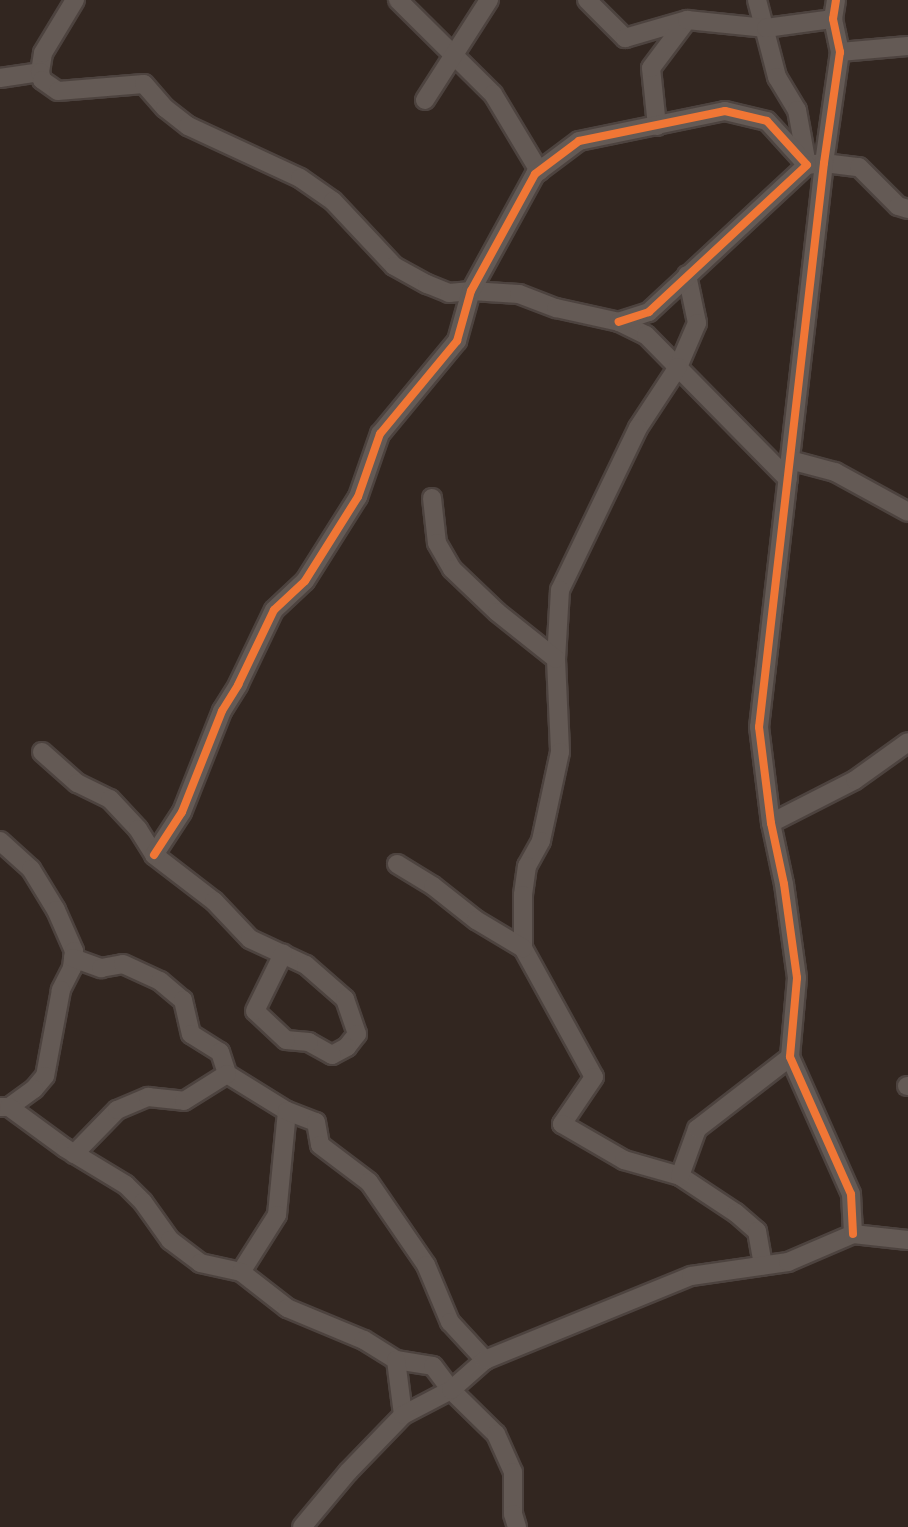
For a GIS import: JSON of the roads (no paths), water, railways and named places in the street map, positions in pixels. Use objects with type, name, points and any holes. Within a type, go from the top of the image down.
[{"type":"street","points":[[75,0],[43,53],[40,72],[42,80],[58,91],[144,84],[165,108],[188,126],[300,178],[333,201],[394,266],[449,293],[471,291],[519,294],[556,308],[619,322],[646,334],[788,479]]},
{"type":"street","points":[[398,0],[493,94],[539,171]]},
{"type":"street","points":[[425,100],[489,0]]},
{"type":"street","points":[[587,0],[625,38],[687,20],[766,28],[833,19]]},
{"type":"street","points":[[757,0],[777,77],[797,110],[816,164]]},
{"type":"street","points":[[836,0],[833,19],[840,52],[816,164],[790,460],[759,727],[771,823],[784,884],[797,978],[790,1058],[852,1194],[853,1234]]},
{"type":"street","points":[[657,126],[651,69],[687,20]]},
{"type":"street","points":[[840,52],[908,46]]},
{"type":"street","points":[[0,78],[40,72]]},
{"type":"street","points":[[154,855],[182,812],[222,711],[238,685],[274,610],[305,581],[358,497],[380,434],[457,341],[471,291],[535,174],[579,141],[725,111],[767,121],[816,164],[859,167],[898,206],[908,209]]},
{"type":"street","points":[[619,322],[649,312],[687,275],[816,164]]},
{"type":"street","points":[[687,275],[697,323],[678,367],[638,428],[560,590],[556,659],[560,752],[542,841],[527,866],[522,895],[523,948],[594,1077],[562,1124],[624,1160],[680,1176],[736,1213],[757,1231],[763,1265]]},
{"type":"street","points":[[790,460],[835,472],[908,512]]},
{"type":"street","points":[[432,498],[437,543],[452,569],[498,612],[556,659]]},
{"type":"street","points":[[771,823],[855,780],[908,742]]},
{"type":"street","points":[[42,752],[77,783],[110,800],[138,829],[154,855],[214,901],[250,939],[284,954],[306,965],[345,999],[357,1034],[347,1047],[332,1055],[309,1042],[286,1040],[255,1011],[284,954]]},
{"type":"street","points":[[0,841],[31,868],[63,925],[74,951],[72,968],[61,990],[45,1076],[34,1089],[5,1107],[74,1154],[126,1185],[183,1252],[200,1263],[241,1272],[287,1308],[364,1340],[396,1360],[434,1366],[451,1390],[496,1434],[513,1472],[513,1514],[517,1527]]},
{"type":"street","points":[[397,864],[433,886],[476,920],[523,948]]},
{"type":"street","points":[[74,958],[101,968],[123,964],[160,981],[183,1000],[191,1034],[220,1052],[227,1074],[287,1111],[316,1122],[320,1145],[369,1182],[426,1265],[450,1322],[485,1360]]},
{"type":"street","points":[[680,1176],[697,1129],[790,1058]]},
{"type":"street","points":[[74,1154],[117,1110],[148,1097],[184,1101],[227,1074]]},
{"type":"street","points":[[241,1272],[277,1215],[287,1111]]},
{"type":"street","points":[[302,1527],[348,1472],[403,1414],[451,1390],[485,1360],[691,1276],[788,1262],[853,1234],[908,1240]]},
{"type":"street","points":[[396,1360],[403,1414]]}]
